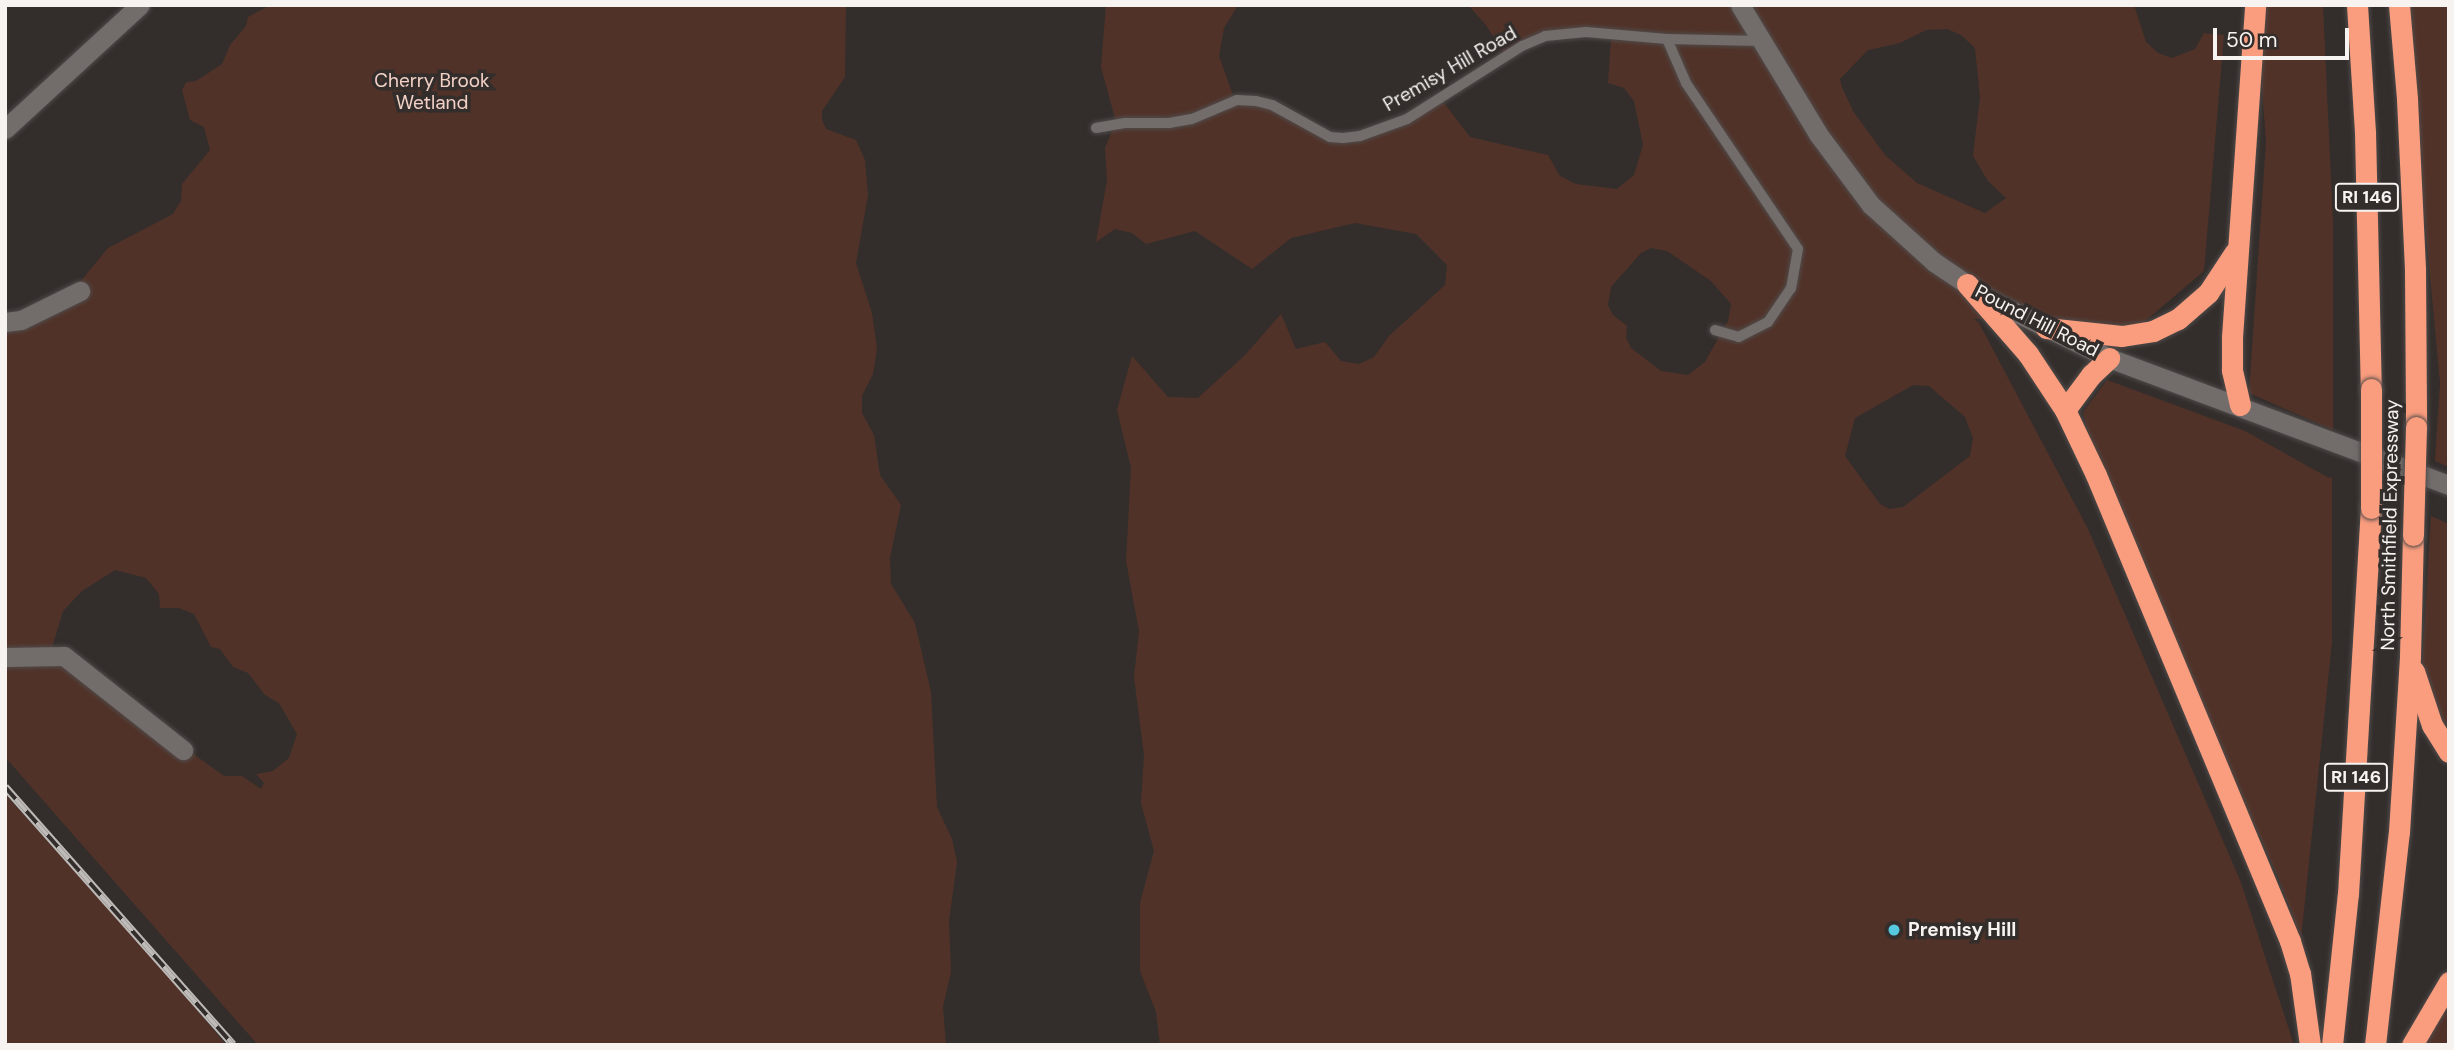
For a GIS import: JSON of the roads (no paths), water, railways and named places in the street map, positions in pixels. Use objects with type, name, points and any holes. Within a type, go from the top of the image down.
[{"type":"highway","points":[[2240,405],[2232,370],[2232,348],[2255,5]]},
{"type":"highway","name":"North Smithfield Expressway","points":[[2332,1045],[2348,894],[2371,508],[2366,145],[2357,5]]},
{"type":"highway","name":"North Smithfield Expressway","points":[[2375,1045],[2399,832],[2410,656],[2416,427],[2415,270],[2407,99],[2399,5]]},
{"type":"highway","points":[[2046,328],[2122,336],[2153,331],[2178,319],[2208,293],[2239,244]]},
{"type":"highway","points":[[1967,285],[2028,354],[2065,410],[2096,475],[2150,611],[2252,845],[2285,929],[2300,973],[2310,1045]]},
{"type":"highway","points":[[2065,410],[2091,374],[2109,358]]},
{"type":"highway","points":[[2410,656],[2427,714],[2449,752]]},
{"type":"highway","points":[[2412,1045],[2449,982]]},
{"type":"street","points":[[5,129],[140,5]]},
{"type":"street","name":"Pound Hill Road","points":[[1740,5],[1818,134],[1871,205],[1934,262],[1967,285],[1990,300],[2109,358],[2449,485]]},
{"type":"street","points":[[5,322],[21,320],[80,291]]},
{"type":"street","points":[[5,657],[64,656],[183,750]]},
{"type":"lane","name":"Premisy Hill Road","points":[[1097,128],[1125,122],[1169,123],[1192,119],[1237,100],[1272,105],[1330,137],[1360,136],[1407,119],[1522,46],[1545,36],[1586,32],[1667,39],[1760,41]]},
{"type":"lane","points":[[1667,39],[1686,83],[1798,249],[1791,288],[1768,322],[1739,337],[1715,330]]},
{"type":"railway","points":[[5,787],[233,1045]]},
{"type":"place","name":"Premisy Hill","points":[[1894,930]]},
{"type":"park label","name":"Cherry Brook Wetland","points":[[432,92]]}]
